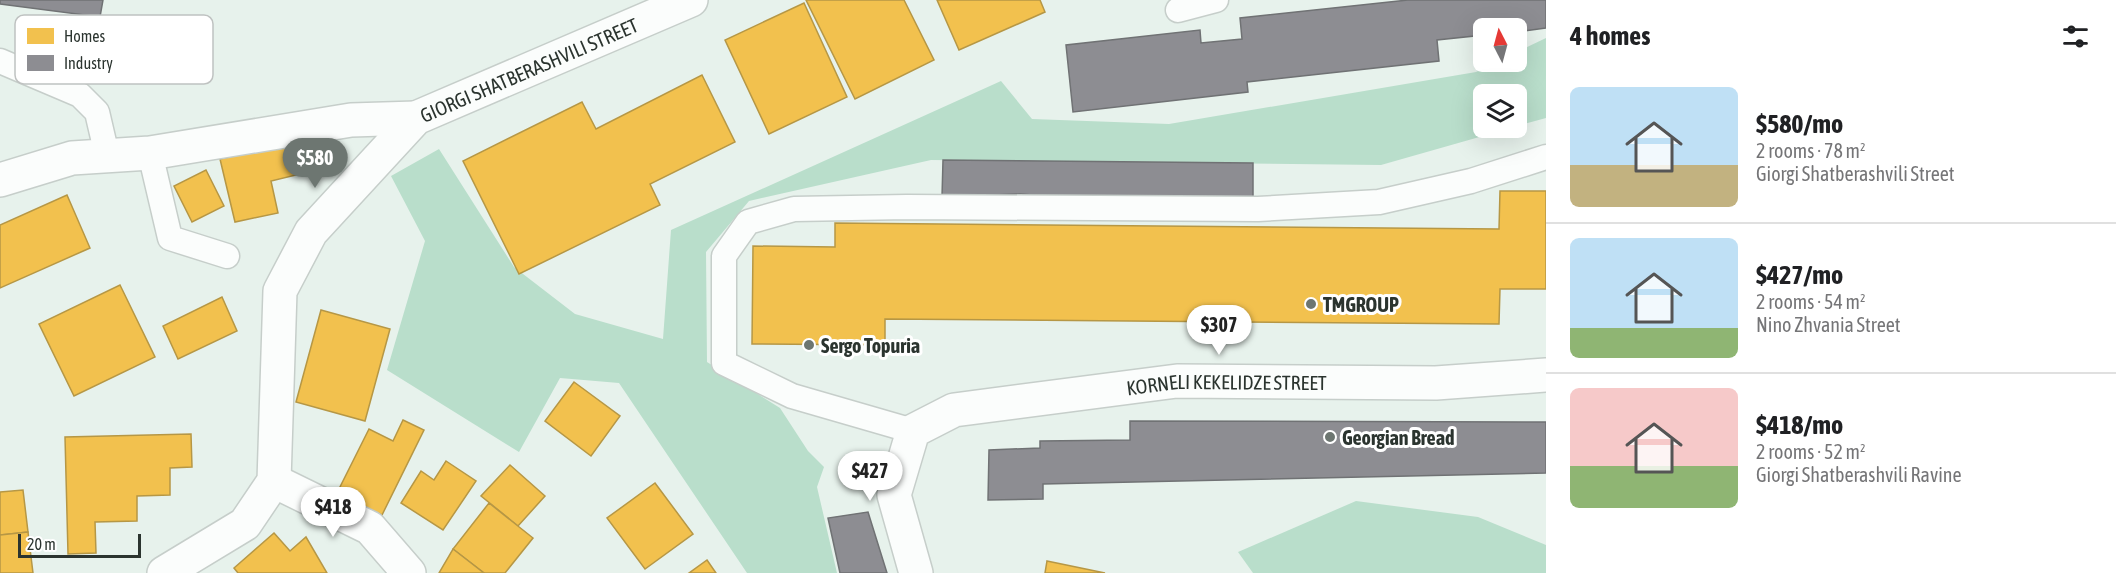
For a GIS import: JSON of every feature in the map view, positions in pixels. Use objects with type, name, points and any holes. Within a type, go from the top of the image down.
[{"type":"street","name":"GIORGI SHATBERASHVILI STREET","points":[[274,481],[280,291],[311,232],[416,118],[676,3]]},
{"type":"street","points":[[0,180],[72,158],[150,153],[351,120],[416,118]]},
{"type":"street","name":"KORNELI KEKELIDZE STREET","points":[[913,431],[954,410],[1177,381],[1436,383],[1546,375]]},
{"type":"street","points":[[913,431],[894,495],[916,573]]},
{"type":"street","points":[[164,573],[245,524],[274,481],[370,528],[409,573]]},
{"type":"lane","points":[[1178,10],[1216,0]]},
{"type":"lane","points":[[0,61],[15,67]]},
{"type":"lane","points":[[54,84],[80,95],[97,112],[107,154]]},
{"type":"lane","points":[[150,153],[170,238],[227,255]]},
{"type":"lane","points":[[913,431],[792,396],[724,363],[724,256],[748,222],[794,209],[918,207],[1258,209],[1379,202],[1471,181],[1546,158]]},
{"type":"green space","points":[[1546,38],[1546,118],[1527,123],[1527,84],[1473,84],[1473,138],[1476,138],[1381,165],[931,160],[749,201],[706,252],[707,362],[780,408],[808,451],[824,467],[817,487],[837,573],[747,573],[619,383],[560,378],[519,452],[387,370],[425,241],[391,176],[439,149],[514,267],[575,314],[663,339],[671,230],[1001,81],[1032,119],[1169,124],[1476,72],[1527,72],[1527,47]]},
{"type":"green space","points":[[1356,501],[1478,517],[1546,545],[1546,573],[1253,573],[1238,552]]},
{"type":"building: Homes","points":[[806,0],[904,0],[934,60],[855,99]]},
{"type":"building: Homes","points":[[937,0],[1040,0],[1045,12],[959,50]]},
{"type":"building: Homes","points":[[804,3],[847,97],[769,134],[725,40]]},
{"type":"building: Homes","points":[[702,75],[735,142],[650,184],[660,205],[519,274],[463,161],[582,102],[596,129]]},
{"type":"building: Homes","points":[[290,144],[296,175],[271,181],[278,213],[235,222],[220,159]]},
{"type":"building: Homes","points":[[206,170],[224,206],[192,222],[174,186]]},
{"type":"building: Homes","points":[[1500,191],[1546,191],[1546,289],[1500,289],[1499,324],[885,319],[885,345],[752,344],[753,246],[835,247],[835,223],[1499,229]]},
{"type":"building: Homes","points":[[67,195],[90,248],[0,288],[0,225]]},
{"type":"building: Homes","points":[[120,285],[155,357],[74,396],[39,324]]},
{"type":"building: Homes","points":[[222,297],[237,331],[178,359],[163,326]]},
{"type":"building: Homes","points":[[321,310],[390,329],[365,421],[296,402]]},
{"type":"building: Homes","points":[[574,382],[620,416],[591,456],[545,421]]},
{"type":"building: Homes","points":[[403,420],[424,430],[382,515],[337,493],[369,429],[393,441]]},
{"type":"building: Homes","points":[[191,434],[192,467],[170,468],[170,495],[137,496],[137,521],[95,522],[96,553],[68,554],[65,437]]},
{"type":"building: Homes","points":[[446,461],[476,481],[443,530],[401,503],[421,471],[434,480]]},
{"type":"building: Homes","points":[[510,465],[545,496],[518,526],[481,496]]},
{"type":"building: Homes","points":[[655,483],[693,534],[645,569],[607,518]]},
{"type":"building: Homes","points":[[23,490],[28,532],[0,535],[0,492]]},
{"type":"building: Homes","points":[[489,503],[533,538],[505,573],[484,573],[453,549]]},
{"type":"building: Homes","points":[[28,532],[33,573],[0,573],[0,535]]},
{"type":"building: Homes","points":[[274,533],[290,551],[306,537],[327,573],[238,573],[234,568]]},
{"type":"building: Homes","points":[[453,549],[484,573],[439,573]]},
{"type":"building: Homes","points":[[707,560],[716,573],[689,573]]},
{"type":"building: Homes","points":[[1047,561],[1105,573],[1045,573]]},
{"type":"building: Industry","points":[[0,0],[103,0],[100,15],[0,4]]},
{"type":"building: Industry","points":[[1408,0],[1546,0],[1546,28],[1527,31],[1527,18],[1473,18],[1473,36],[1437,40],[1439,61],[1247,82],[1248,92],[1073,112],[1066,45],[1200,30],[1201,43],[1242,39],[1240,18]]},
{"type":"building: Industry","points":[[943,160],[1253,163],[1253,199],[1071,198],[1020,194],[942,197]]},
{"type":"building: Industry","points":[[1130,421],[1546,422],[1546,473],[1043,484],[1043,499],[988,500],[989,450],[1040,448],[1040,441],[1130,440]]},
{"type":"building: Industry","points":[[868,512],[887,573],[840,573],[828,518]]},
{"type":"place","name":"TMGROUP","points":[[1311,304]]},
{"type":"place","name":"Sergo Topuria","points":[[809,345]]},
{"type":"place","name":"Georgian Bread","points":[[1330,437]]}]
